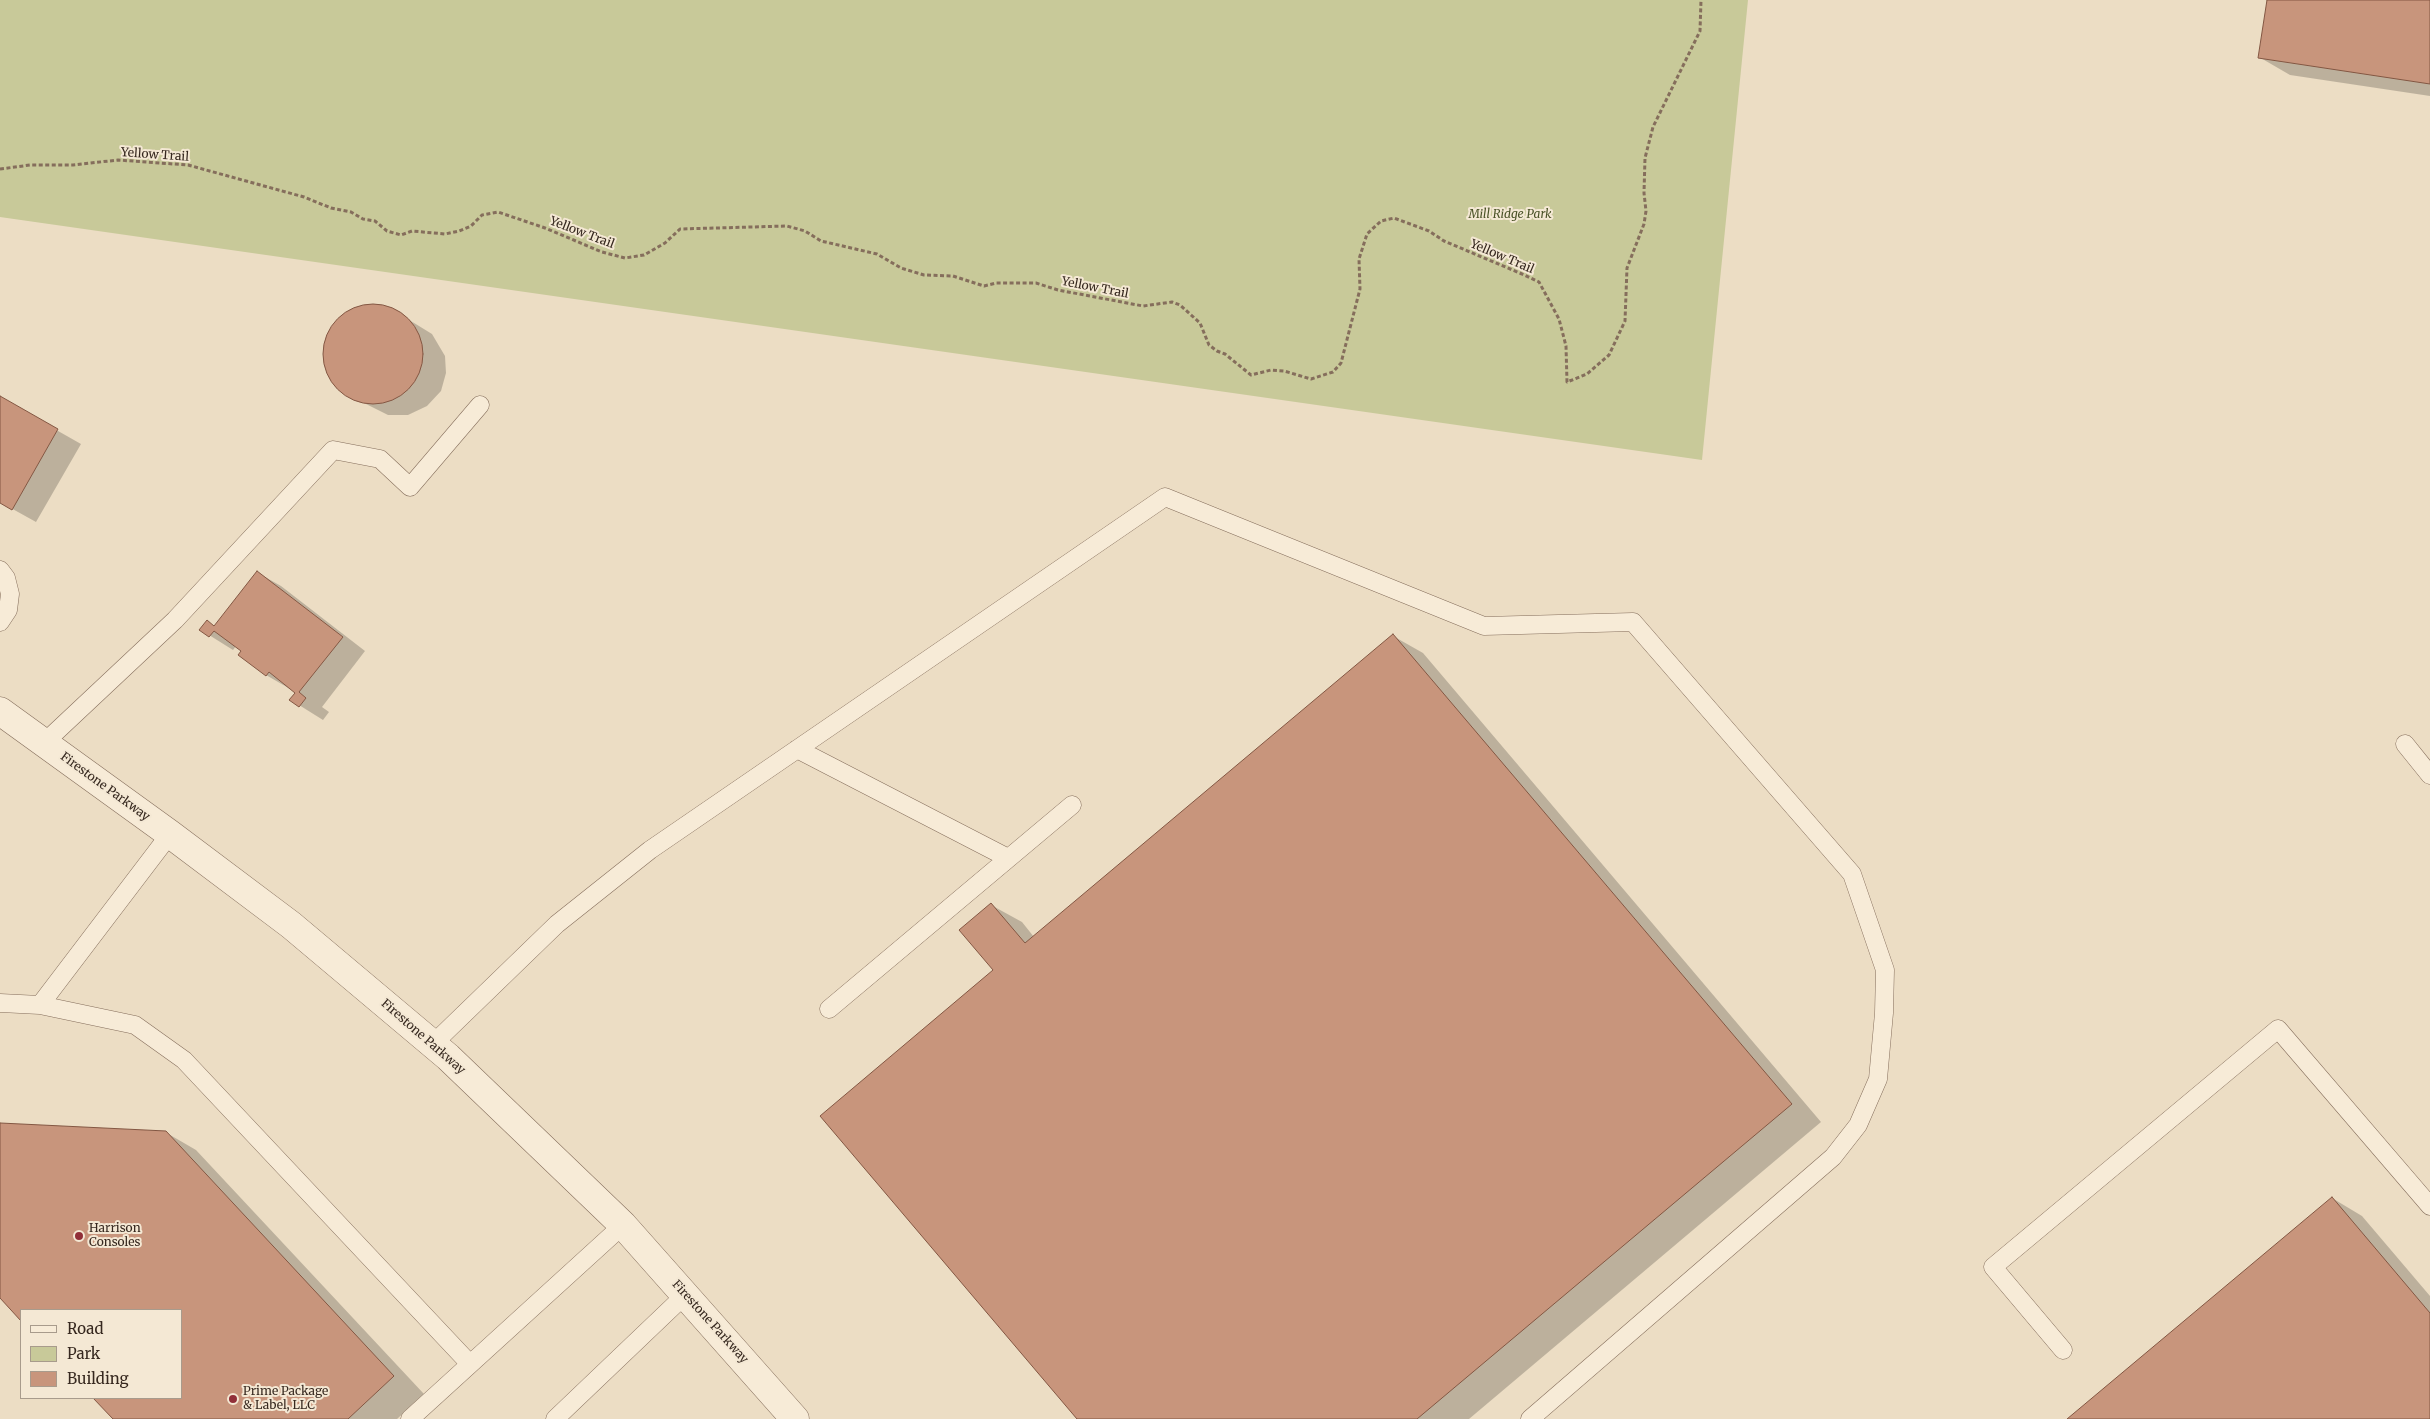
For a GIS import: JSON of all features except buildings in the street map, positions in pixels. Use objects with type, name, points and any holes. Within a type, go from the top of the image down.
[{"type":"street","name":"Firestone Parkway","points":[[0,711],[170,834],[291,925],[433,1044],[623,1225],[795,1419]]},
{"type":"lane","points":[[44,743],[175,620],[333,450],[380,459],[410,487],[480,405]]},
{"type":"lane","points":[[433,1044],[558,924],[650,850],[1165,497],[1484,626],[1633,622],[1852,874],[1885,970],[1884,1013],[1878,1079],[1858,1125],[1833,1157],[1530,1419]]},
{"type":"lane","points":[[0,570],[6,578],[10,594],[8,610],[0,622]]},
{"type":"lane","points":[[2405,744],[2430,775]]},
{"type":"lane","points":[[797,749],[1008,858]]},
{"type":"lane","points":[[829,1010],[1072,805]]},
{"type":"lane","points":[[40,1005],[170,834]]},
{"type":"lane","points":[[0,1003],[40,1005],[135,1025],[184,1060],[470,1364]]},
{"type":"lane","points":[[2064,1350],[1993,1267],[2278,1029],[2430,1206]]},
{"type":"lane","points":[[410,1419],[623,1225]]},
{"type":"lane","points":[[555,1419],[685,1295]]},
{"type":"path","name":"Yellow Trail","points":[[0,169],[30,164],[74,165],[118,160],[188,164],[304,197],[331,208],[352,212],[363,219],[375,221],[387,231],[401,235],[412,232],[445,234],[459,231],[470,226],[482,215],[498,212],[545,228],[602,252],[625,258],[644,255],[665,243],[680,229],[787,226],[806,232],[821,241],[877,254],[901,268],[924,275],[953,276],[984,286],[996,283],[1036,283],[1090,297],[1143,306],[1172,302],[1180,305],[1200,323],[1209,345],[1225,354],[1251,375],[1271,370],[1284,371],[1311,379],[1333,372],[1341,363],[1360,289],[1359,259],[1367,234],[1381,221],[1394,218],[1422,228],[1453,245],[1538,282],[1559,319],[1566,346],[1567,382],[1587,374],[1609,355],[1625,321],[1626,268],[1644,224],[1646,211],[1644,193],[1645,158],[1653,127],[1700,31],[1701,0]]},
{"type":"green space","name":"Mill Ridge Park","points":[[0,0],[1748,0],[1702,460],[0,217]]},
{"type":"place","name":"Harrison Consoles","points":[[79,1236]]},
{"type":"place","name":"Prime Package & Label, LLC","points":[[233,1399]]}]
